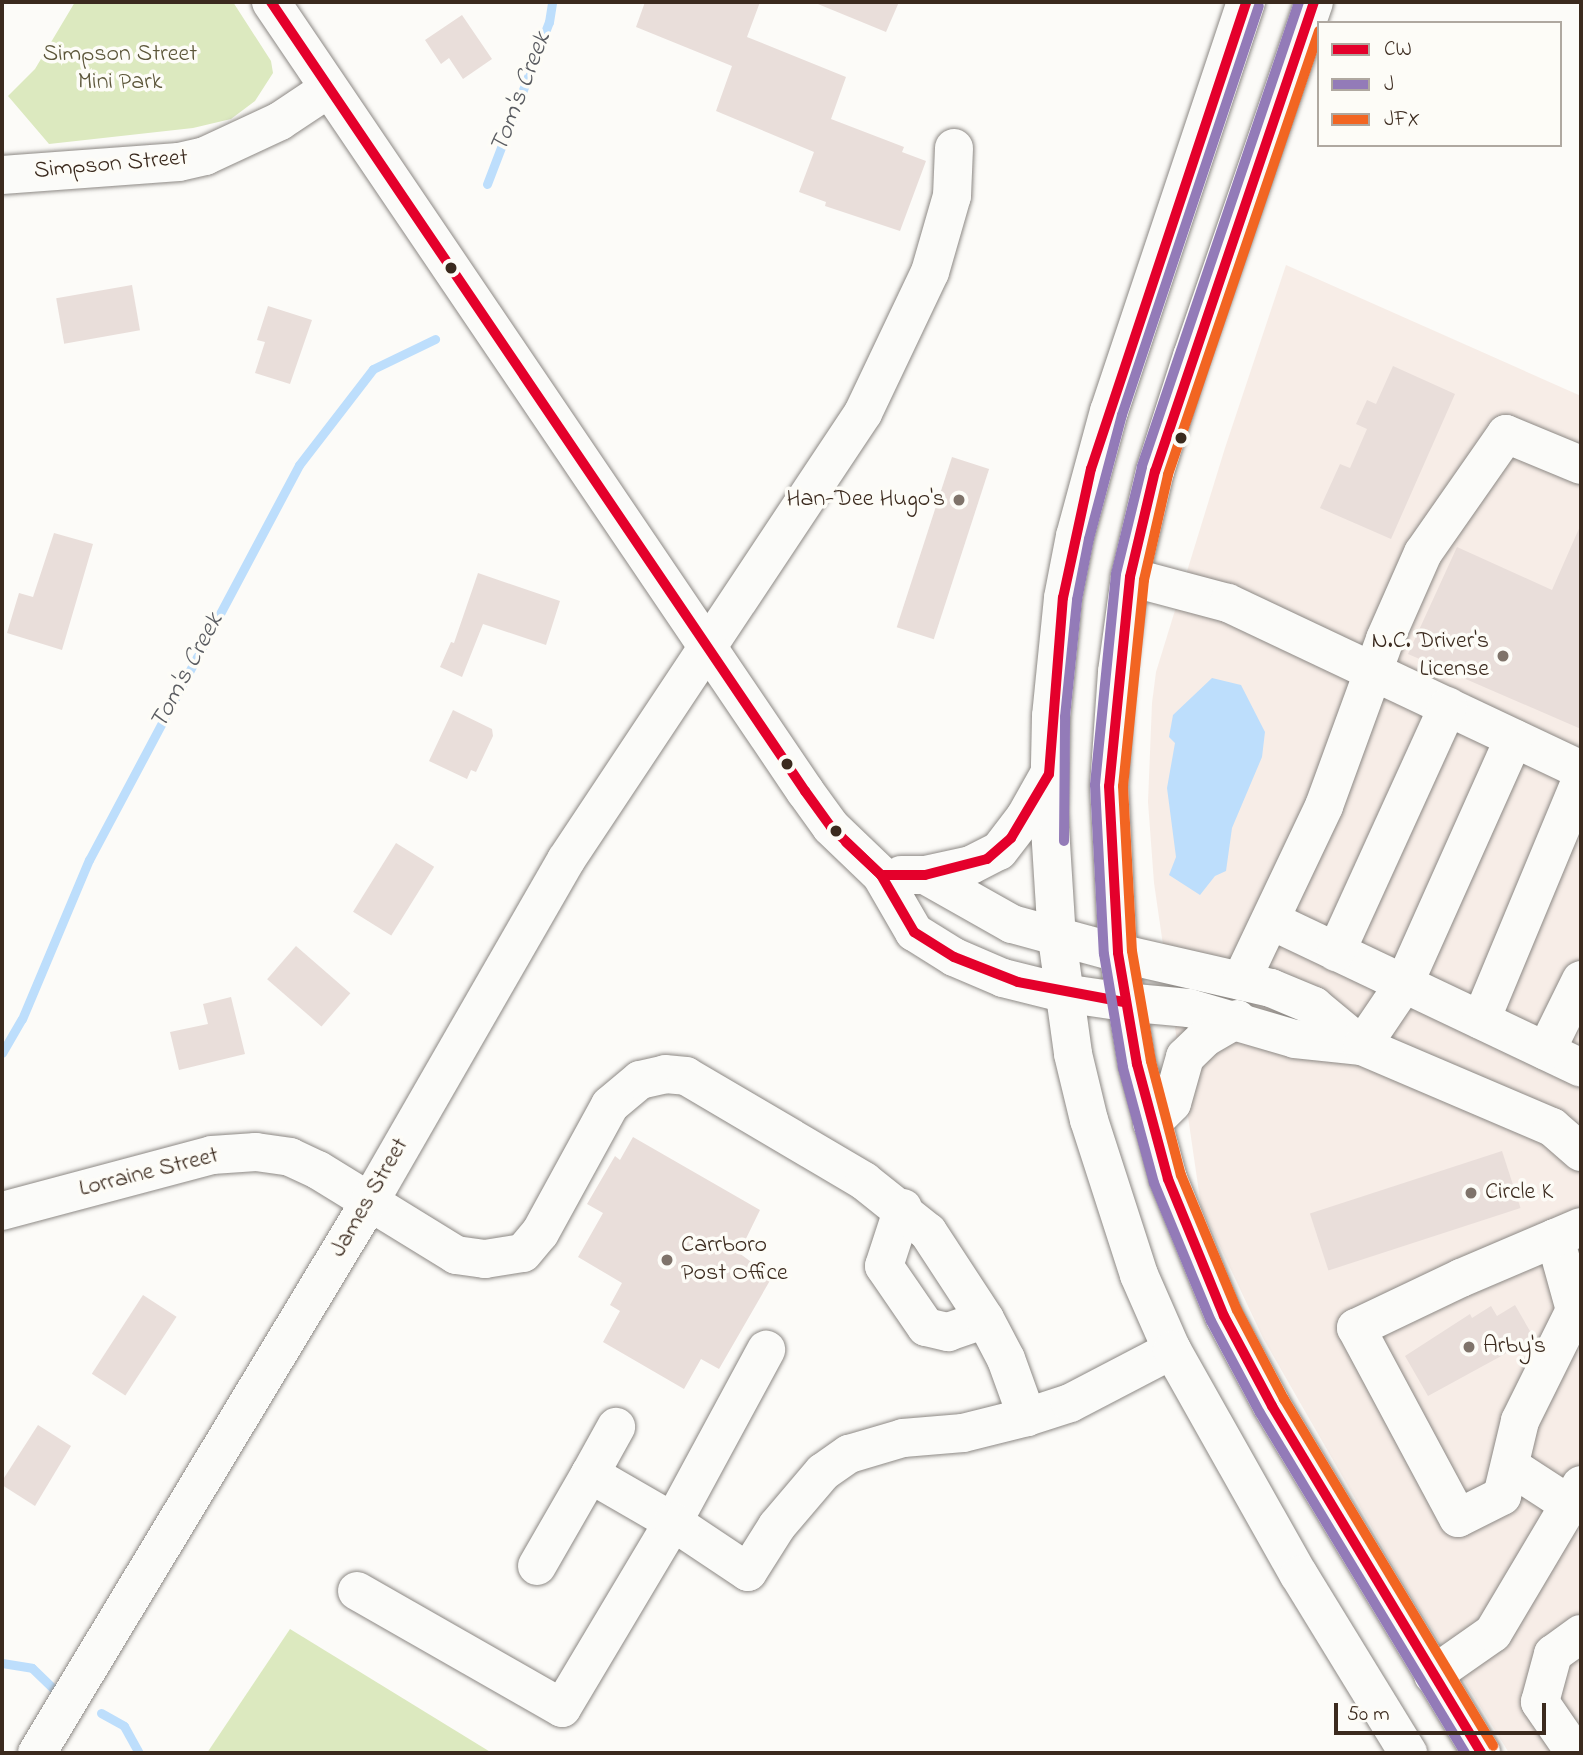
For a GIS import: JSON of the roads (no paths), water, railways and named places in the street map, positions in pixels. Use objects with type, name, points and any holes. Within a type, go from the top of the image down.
[{"type":"main road","points":[[271,2],[705,645],[831,827],[881,875],[914,932],[954,957],[1003,978],[1063,993],[1189,1008],[1237,1019],[1295,1038],[1362,1046],[1552,1127],[1581,1152]]},
{"type":"main road","points":[[1245,2],[1091,469],[1063,598],[1049,774],[1057,938],[1076,1067],[1112,1203],[1172,1350],[1299,1574],[1408,1753]]},
{"type":"main road","points":[[1314,2],[1159,458],[1130,577],[1117,672],[1109,786],[1118,953],[1124,1002],[1152,1124],[1193,1245],[1247,1361],[1481,1753]]},
{"type":"main road","name":"Simpson Street","points":[[2,176],[178,162],[205,156],[279,121],[328,89]]},
{"type":"main road","name":"James Street","points":[[37,1753],[370,1201],[566,860],[705,645],[863,413],[930,272],[952,196],[954,148]]},
{"type":"main road","points":[[1241,981],[1272,921],[1324,806],[1376,673],[1385,639],[1423,553],[1506,434],[1581,465]]},
{"type":"main road","points":[[1130,577],[1228,603],[1581,770]]},
{"type":"main road","points":[[1336,951],[1448,706]]},
{"type":"main road","points":[[1362,1046],[1404,984],[1514,737]]},
{"type":"main road","points":[[881,875],[925,875],[971,865],[999,850],[1026,817],[1049,774]]},
{"type":"main road","points":[[1481,1020],[1581,780]]},
{"type":"main road","points":[[925,875],[1013,924],[1057,938],[1241,981],[1314,1006],[1362,1046]]},
{"type":"main road","points":[[1272,921],[1581,1068]]},
{"type":"main road","points":[[1546,1051],[1581,980]]},
{"type":"main road","points":[[1152,1124],[1172,1103],[1185,1057],[1206,1037],[1237,1019]]},
{"type":"main road","name":"Lorraine Street","points":[[2,1210],[212,1155],[256,1152],[290,1157],[370,1201],[456,1255],[485,1259],[523,1253],[540,1233],[610,1105],[640,1080],[665,1074],[686,1076],[903,1208]]},
{"type":"main road","points":[[985,1319],[948,1332],[926,1327],[884,1266],[903,1208],[941,1249],[985,1319],[1006,1359],[1027,1417]]},
{"type":"main road","points":[[1568,1233],[1575,1310],[1520,1422],[1502,1496],[1458,1518],[1356,1328],[1568,1233]]},
{"type":"main road","points":[[357,1591],[562,1709],[673,1522],[765,1350]]},
{"type":"main road","points":[[590,1474],[673,1522],[748,1572],[785,1517],[823,1472],[849,1454],[904,1438],[962,1433],[1027,1417],[1070,1403],[1172,1350]]},
{"type":"main road","points":[[537,1566],[615,1427]]},
{"type":"main road","points":[[1433,1675],[1493,1633],[1576,1495],[1510,1466]]},
{"type":"main road","points":[[1574,1753],[1539,1702],[1553,1654],[1581,1634]]},
{"type":"water","points":[[1212,678],[1241,685],[1265,732],[1262,757],[1232,828],[1226,871],[1215,876],[1200,895],[1169,875],[1176,857],[1167,788],[1175,743],[1169,737],[1173,715]]},
{"type":"waterway","name":"Tom's Creek","points":[[487,184],[549,22],[552,2]]},
{"type":"waterway","name":"Tom's Creek","points":[[2,1053],[22,1019],[89,860],[299,465],[373,369],[435,339]]},
{"type":"waterway","points":[[2,1663],[32,1668],[55,1690]]},
{"type":"waterway","points":[[101,1713],[124,1726],[139,1753]]},
{"type":"place","name":"Han-Dee Hugo's","points":[[959,500]]},
{"type":"place","name":"N.C. Driver's License","points":[[1503,656]]},
{"type":"place","name":"Circle K","points":[[1471,1193]]},
{"type":"place","name":"Carrboro Post Office","points":[[667,1260]]},
{"type":"place","name":"Arby's","points":[[1469,1347]]},
{"type":"park label","name":"Simpson Street Mini Park","points":[[120,69]]}]
